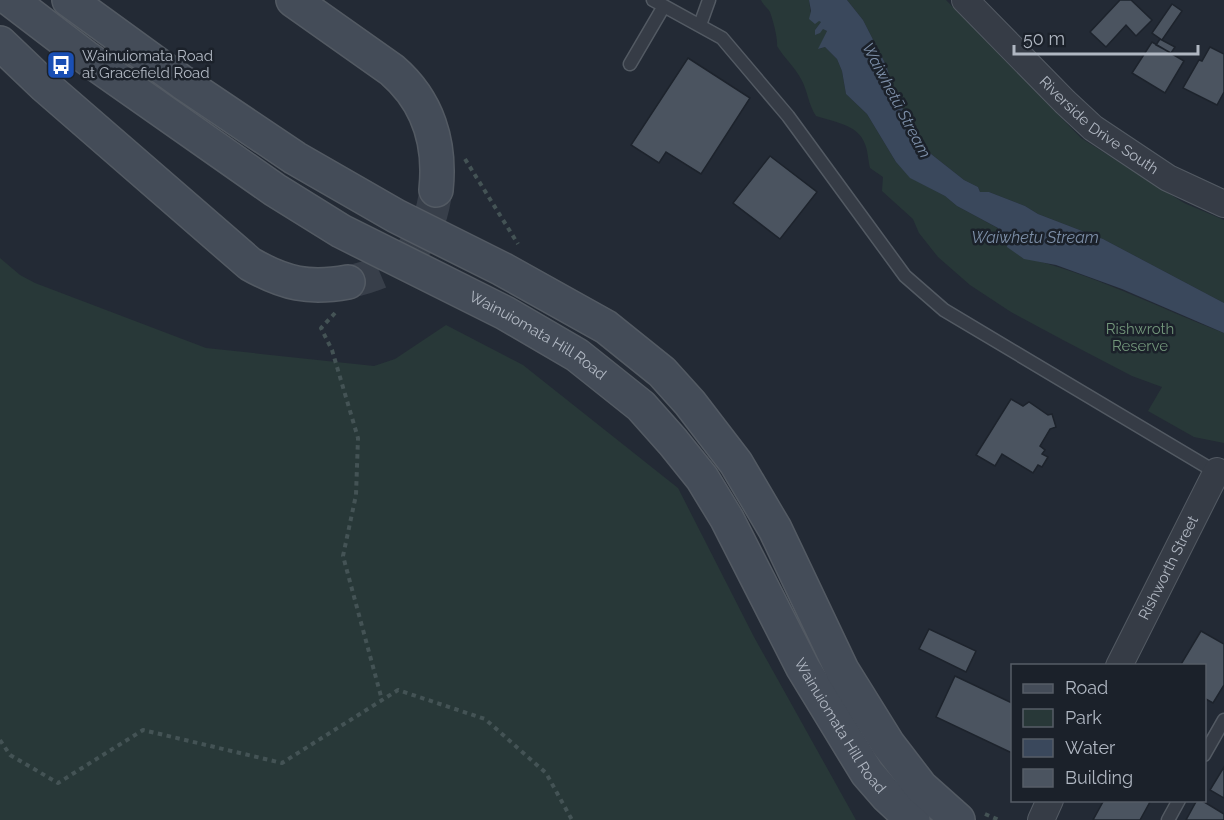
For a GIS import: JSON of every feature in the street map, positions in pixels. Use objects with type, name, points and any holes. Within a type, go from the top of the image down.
[{"type":"main road","name":"Wainuiomata Hill Road","points":[[11,0],[87,58],[275,190],[341,231],[505,314],[577,355],[641,406],[702,478],[727,519],[803,669],[867,773],[913,820]]},
{"type":"main road","name":"Wainuiomata Hill Road","points":[[69,0],[182,82],[295,158],[396,216],[502,269],[606,327],[662,372],[690,403],[736,463],[775,529],[842,670],[888,744],[921,787],[958,820]]},
{"type":"main road","points":[[293,0],[392,70],[415,94],[435,138],[438,173],[436,190]]},
{"type":"main road","points":[[0,43],[45,86],[250,264],[287,282],[309,286],[343,297]]},
{"type":"street","name":"Riverside Drive South","points":[[965,0],[1093,128],[1168,178],[1224,204]]},
{"type":"street","name":"Rishworth Street","points":[[1120,664],[1221,476]]},
{"type":"street","points":[[1041,820],[1050,802]]},
{"type":"lane","points":[[700,25],[709,0]]},
{"type":"lane","points":[[630,64],[658,3],[722,38],[788,117],[905,276],[944,310],[1221,476]]},
{"type":"lane","points":[[1206,752],[1224,720]]},
{"type":"lane","points":[[1168,820],[1178,802]]},
{"type":"path","points":[[459,156],[466,160],[521,249]]},
{"type":"path","points":[[343,297],[321,328],[332,350],[358,438],[356,495],[343,556],[382,700]]},
{"type":"path","points":[[0,740],[10,755],[57,783],[143,730],[282,763],[398,690],[485,719],[546,772],[572,820]]},
{"type":"green space","name":"Rishwroth Reserve","points":[[761,0],[809,0],[811,15],[821,22],[815,30],[819,33],[823,29],[827,31],[819,49],[825,47],[837,59],[842,71],[846,94],[867,114],[896,162],[911,178],[1005,232],[1021,257],[1099,281],[1224,333],[1224,443],[1194,437],[1148,411],[1162,387],[1132,376],[1011,312],[970,285],[938,257],[919,233],[913,219],[882,191],[883,177],[870,168],[862,137],[851,128],[816,116],[796,70],[777,46],[770,12]]},
{"type":"green space","points":[[847,0],[946,0],[1081,138],[1184,203],[1224,220],[1224,303],[1103,239],[989,192],[980,192],[978,187],[964,180],[926,150],[909,124],[886,65],[863,20]]},
{"type":"green space","points":[[0,258],[20,275],[35,283],[206,348],[374,366],[395,359],[446,325],[523,365],[678,488],[754,637],[856,820],[0,820]]},
{"type":"water","name":"Waiwhetu Stream","points":[[809,0],[847,0],[863,20],[886,65],[909,123],[926,150],[964,180],[978,187],[980,192],[989,192],[1103,239],[1224,303],[1224,333],[1122,289],[1056,265],[1024,259],[1007,247],[1006,241],[1009,237],[1005,232],[998,235],[998,228],[910,178],[896,162],[867,114],[846,94],[842,71],[837,59],[825,47],[818,49],[827,31],[823,29],[815,35],[815,30],[821,22],[815,24],[809,19],[811,11]]},
{"type":"building","points":[[1120,0],[1131,0],[1152,20],[1136,36],[1126,25],[1106,47],[1090,32]]},
{"type":"building","points":[[1172,4],[1182,11],[1162,40],[1152,33]]},
{"type":"building","points":[[1160,39],[1175,47],[1171,53],[1156,45]]},
{"type":"building","points":[[1152,42],[1184,61],[1165,93],[1132,73]]},
{"type":"building","points":[[1210,47],[1224,54],[1224,92],[1217,105],[1183,88],[1199,60],[1202,61]]},
{"type":"building","points":[[688,58],[750,98],[701,174],[666,152],[659,163],[631,145]]},
{"type":"building","points":[[770,156],[817,192],[780,239],[733,203]]},
{"type":"building","points":[[1011,399],[1023,406],[1029,402],[1048,415],[1052,414],[1056,427],[1050,429],[1040,446],[1045,450],[1042,454],[1048,457],[1042,467],[1038,465],[1033,473],[1002,454],[995,466],[976,455]]},
{"type":"building","points":[[929,629],[976,651],[966,672],[919,649]]},
{"type":"building","points":[[1201,631],[1224,644],[1224,685],[1213,703],[1206,699],[1206,664],[1181,664]]},
{"type":"building","points":[[955,676],[1011,703],[1011,753],[936,717]]},
{"type":"building","points":[[1224,767],[1224,798],[1210,790]]},
{"type":"building","points":[[1103,802],[1150,802],[1140,820],[1093,820]]},
{"type":"building","points":[[1196,802],[1204,802],[1224,814],[1224,820],[1186,820]]},
{"type":"tunnel","points":[[348,282],[384,271],[410,253],[427,227],[436,190]]},
{"type":"place","name":"Wainuiomata Road at Gracefield Road","points":[[61,65]]},
{"type":"water label","name":"Waiwhetū Stream","points":[[897,100]]}]
